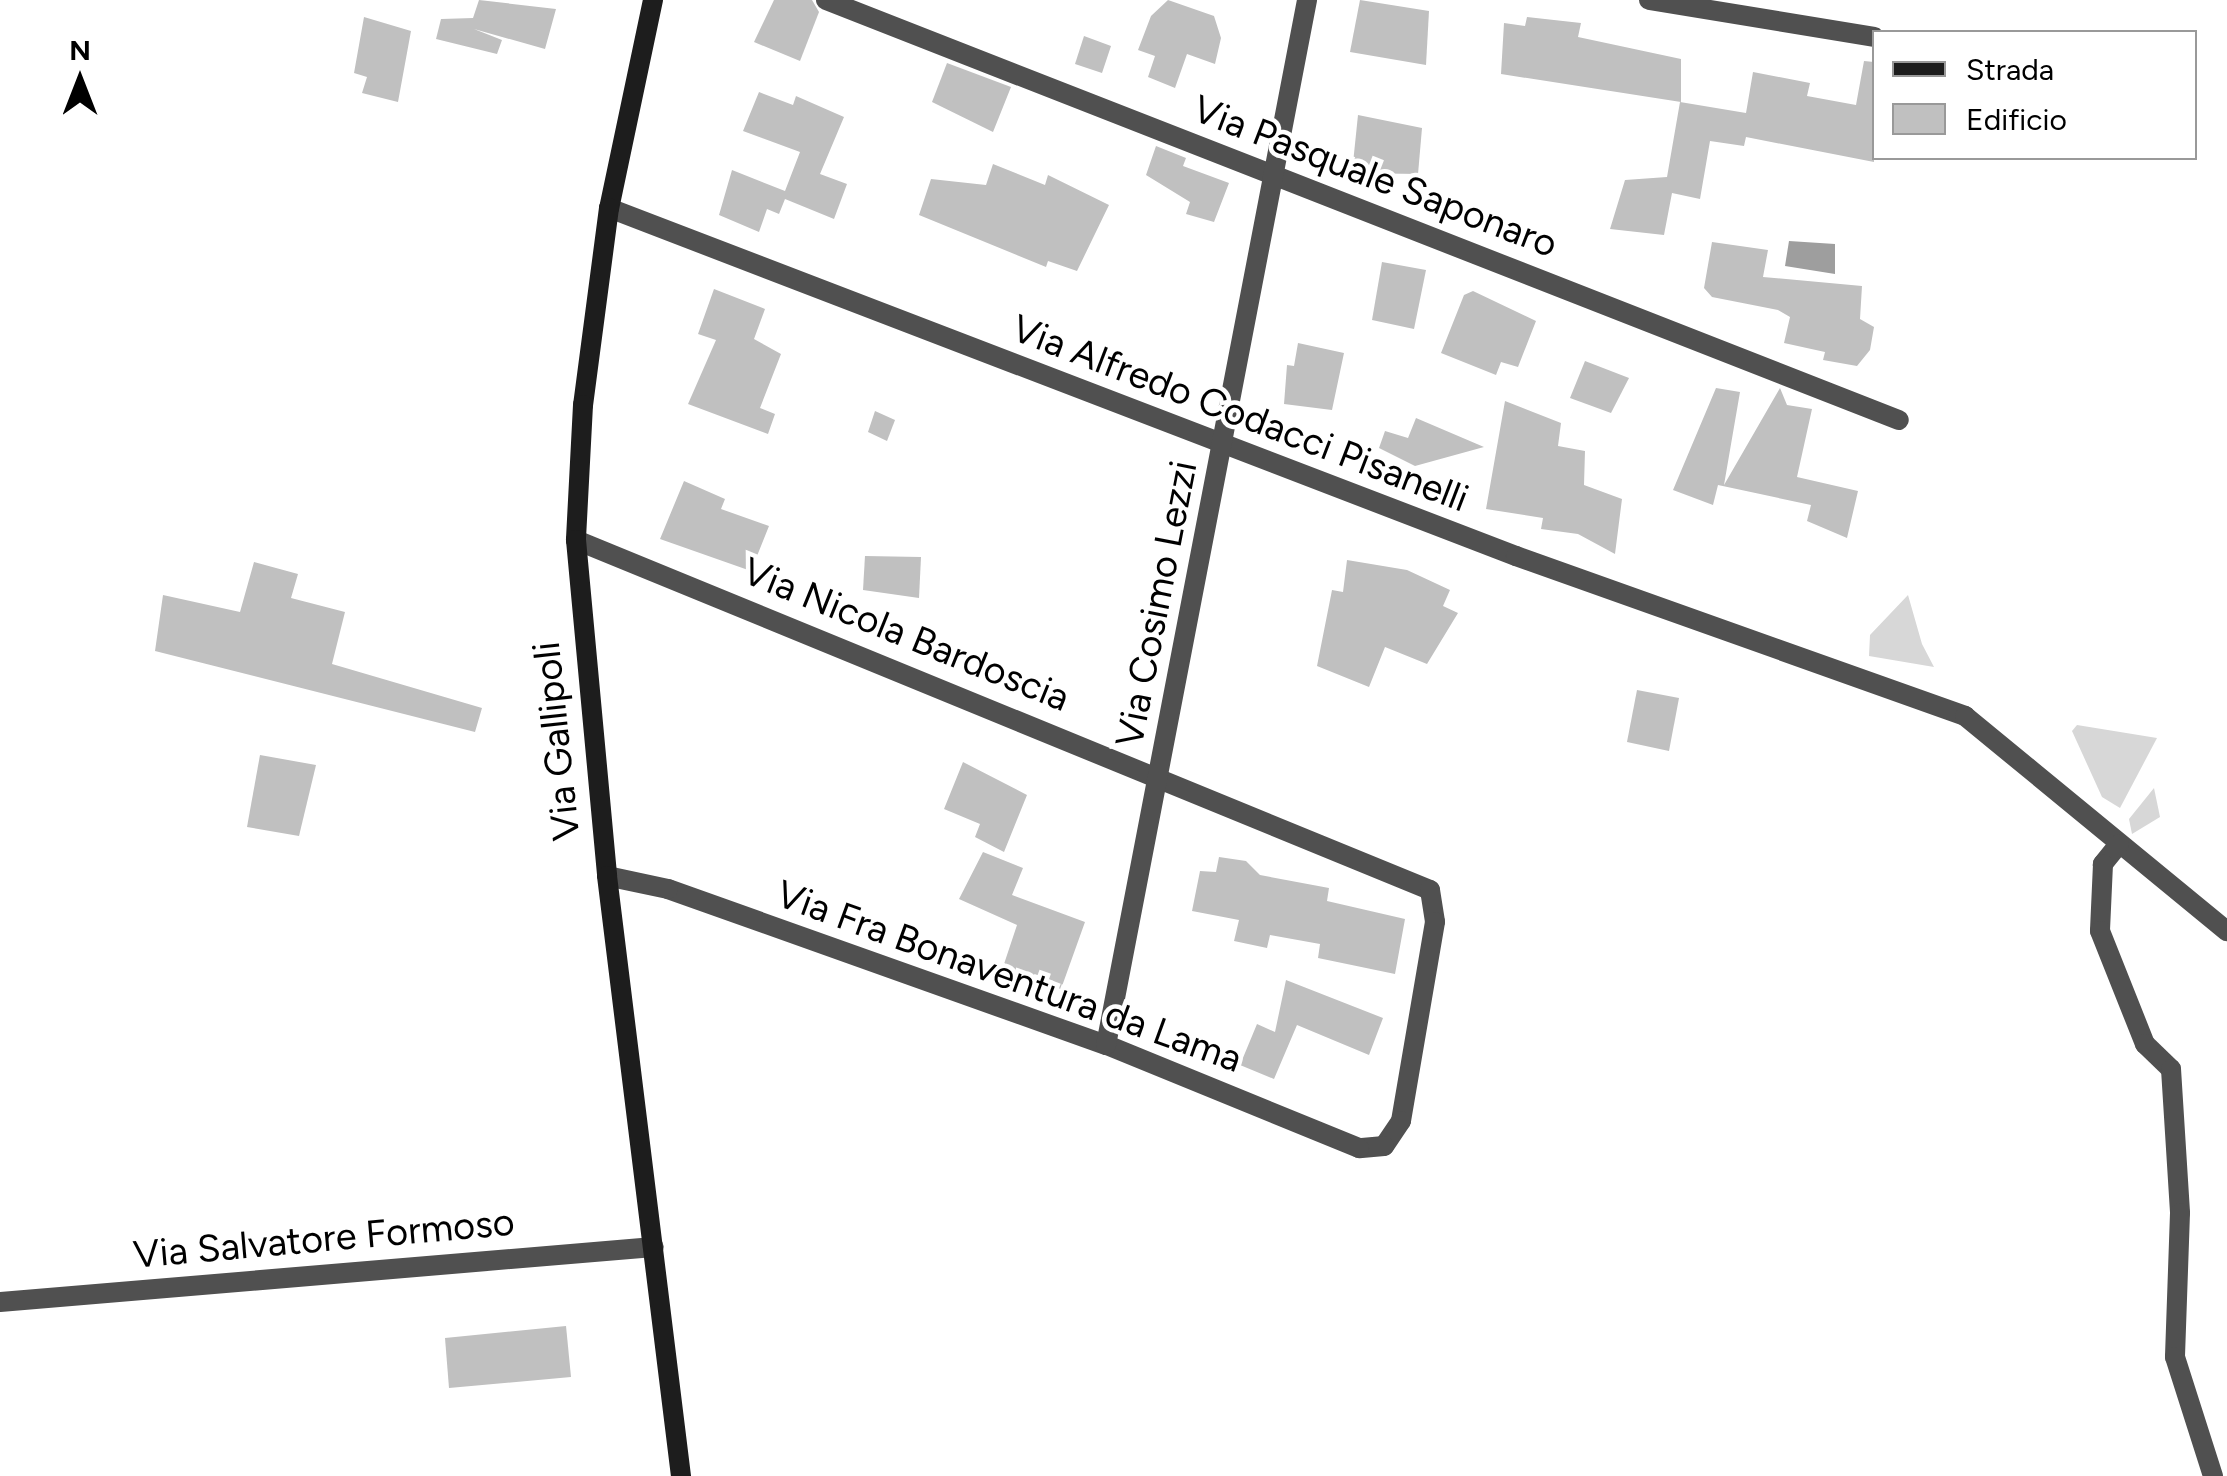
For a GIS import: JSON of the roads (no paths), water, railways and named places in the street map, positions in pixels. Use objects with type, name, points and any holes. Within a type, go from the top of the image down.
[{"type":"main road","name":"Via Gallipoli","points":[[653,0],[609,208],[583,406],[576,540],[607,876],[681,1476]]},
{"type":"street","name":"Via Pasquale Saponaro","points":[[826,0],[1899,420]]},
{"type":"street","name":"Via Cosimo Lezzi","points":[[1106,1045],[1308,0]]},
{"type":"street","points":[[1649,0],[1872,37]]},
{"type":"street","name":"Via Alfredo Codacci Pisanelli","points":[[609,208],[1224,446],[1965,716],[2227,931]]},
{"type":"street","name":"Via Nicola Bardoscia","points":[[576,540],[1430,890],[1434,922],[1401,1121],[1384,1146]]},
{"type":"street","points":[[2119,844],[2103,864],[2100,931],[2145,1044],[2172,1070],[2180,1213],[2176,1357],[2214,1476]]},
{"type":"street","name":"Via Fra Bonaventura da Lama","points":[[607,876],[668,889],[1106,1045],[1359,1148],[1384,1146]]},
{"type":"street","name":"Via Salvatore Formoso","points":[[0,1302],[654,1246]]}]
